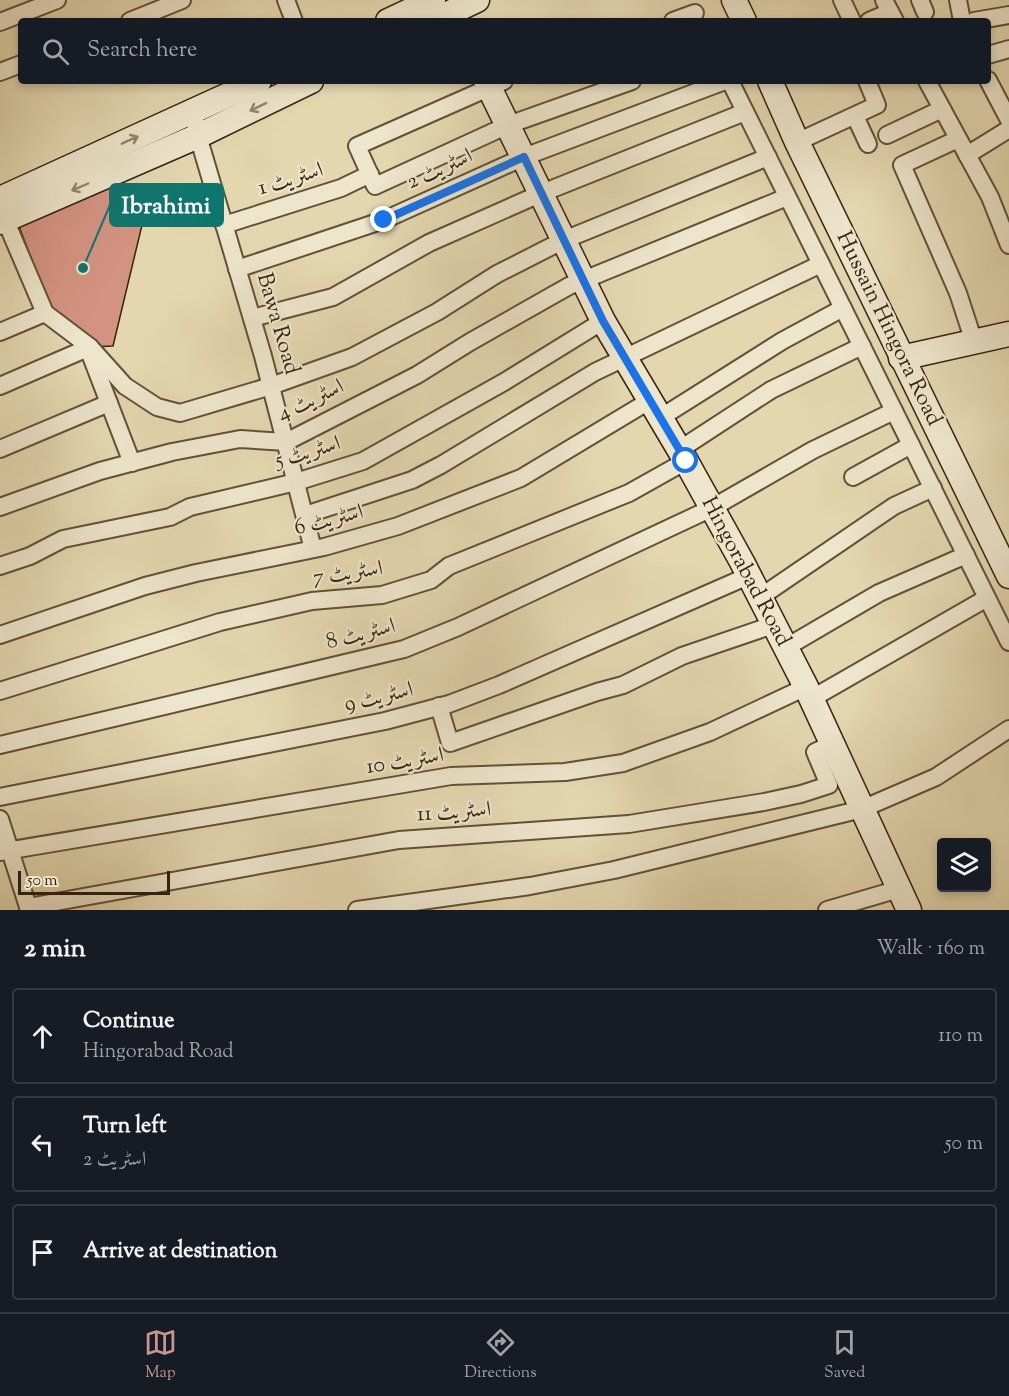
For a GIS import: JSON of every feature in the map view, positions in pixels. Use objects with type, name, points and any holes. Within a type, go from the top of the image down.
[{"type":"street","points":[[0,22],[57,0]]},
{"type":"street","points":[[134,18],[152,6],[182,0]]},
{"type":"street","points":[[286,0],[293,18]]},
{"type":"street","points":[[409,18],[444,13],[477,0]]},
{"type":"street","points":[[734,0],[743,18]]},
{"type":"street","points":[[842,0],[851,18]]},
{"type":"street","points":[[958,0],[961,18]]},
{"type":"street","points":[[991,18],[1009,15],[1007,0]]},
{"type":"street","points":[[873,18],[888,7]]},
{"type":"street","points":[[680,18],[695,11]]},
{"type":"street","points":[[991,54],[1009,49]]},
{"type":"street","points":[[0,72],[18,65]]},
{"type":"street","points":[[991,83],[1003,96],[1009,120]]},
{"type":"street","points":[[1,212],[193,112],[253,84]]},
{"type":"street","points":[[1,212],[198,136],[304,84]]},
{"type":"street","points":[[491,84],[357,146],[375,186],[508,125],[624,84]]},
{"type":"street","name":"Hingorabad Road","points":[[493,84],[508,125],[603,321],[682,455],[748,576],[808,693],[904,899]]},
{"type":"street","name":"اسٹریٹ 2","points":[[237,268],[384,220],[524,157],[717,84]]},
{"type":"street","points":[[731,84],[1009,642]]},
{"type":"street","name":"Hussain Hingora Road","points":[[771,84],[901,358],[1004,551],[1009,576]]},
{"type":"street","points":[[797,142],[877,105],[868,84]]},
{"type":"street","points":[[929,84],[990,197],[1009,245]]},
{"type":"street","points":[[887,135],[942,109]]},
{"type":"street","name":"Bawa Road","points":[[193,112],[271,386],[314,549]]},
{"type":"street","points":[[252,318],[333,297],[429,243],[542,193],[745,112]]},
{"type":"street","points":[[855,116],[868,144]]},
{"type":"street","points":[[967,155],[1009,129]]},
{"type":"street","points":[[958,139],[902,165],[954,283],[974,342]]},
{"type":"street","points":[[1,212],[45,313],[88,346],[125,386],[157,408],[180,413],[271,386],[352,357],[437,312],[496,274],[564,240],[768,157]]},
{"type":"street","name":"اسٹریٹ 1","points":[[224,225],[341,188],[370,174]]},
{"type":"street","name":"اسٹریٹ 4","points":[[0,507],[100,471],[172,452],[240,439],[286,442],[417,375],[569,286],[787,197]]},
{"type":"street","points":[[304,515],[412,480],[441,465],[595,372],[821,264]]},
{"type":"street","name":"اسٹریٹ 6","points":[[0,635],[145,586],[314,549],[398,526],[521,478],[655,410],[843,308]]},
{"type":"street","points":[[0,332],[45,313]]},
{"type":"street","name":"اسٹریٹ 5","points":[[0,566],[30,556],[63,539],[170,517],[190,507],[296,482],[363,461],[504,382],[603,321]]},
{"type":"street","points":[[901,358],[1008,337]]},
{"type":"street","points":[[0,386],[88,346]]},
{"type":"street","points":[[88,346],[132,463]]},
{"type":"street","name":"اسٹریٹ 7","points":[[0,691],[220,622],[312,601],[382,595],[431,580],[449,567],[629,493],[771,390],[862,346]]},
{"type":"street","points":[[0,449],[109,403]]},
{"type":"street","name":"اسٹریٹ 8","points":[[0,745],[404,648],[458,627],[712,508],[813,450],[894,411]]},
{"type":"street","points":[[853,477],[911,445]]},
{"type":"street","points":[[759,598],[894,506],[933,488]]},
{"type":"street","points":[[785,648],[879,593],[966,555]]},
{"type":"street","name":"اسٹریٹ 9","points":[[0,797],[385,721],[440,706],[499,686],[748,576]]},
{"type":"street","name":"اسٹریٹ 10","points":[[5,851],[451,776],[566,772],[623,763],[808,693],[987,598]]},
{"type":"street","points":[[440,706],[450,743],[623,685],[682,656],[773,625]]},
{"type":"street","points":[[357,910],[530,886],[614,870],[862,808],[936,777],[1009,729]]},
{"type":"street","name":"اسٹریٹ 11","points":[[28,908],[399,840],[629,824],[765,802],[829,785],[815,752],[832,744]]},
{"type":"street","points":[[0,819],[5,851],[28,908]]},
{"type":"street","points":[[827,910],[904,899]]},
{"type":"building","points":[[120,182],[131,222],[142,225],[113,346],[91,347],[51,311],[17,221]]},
{"type":"place","name":"Ibrahimi","points":[[83,268]]},
{"type":"route","points":[[384,220],[524,157],[603,321],[686,461]]}]
